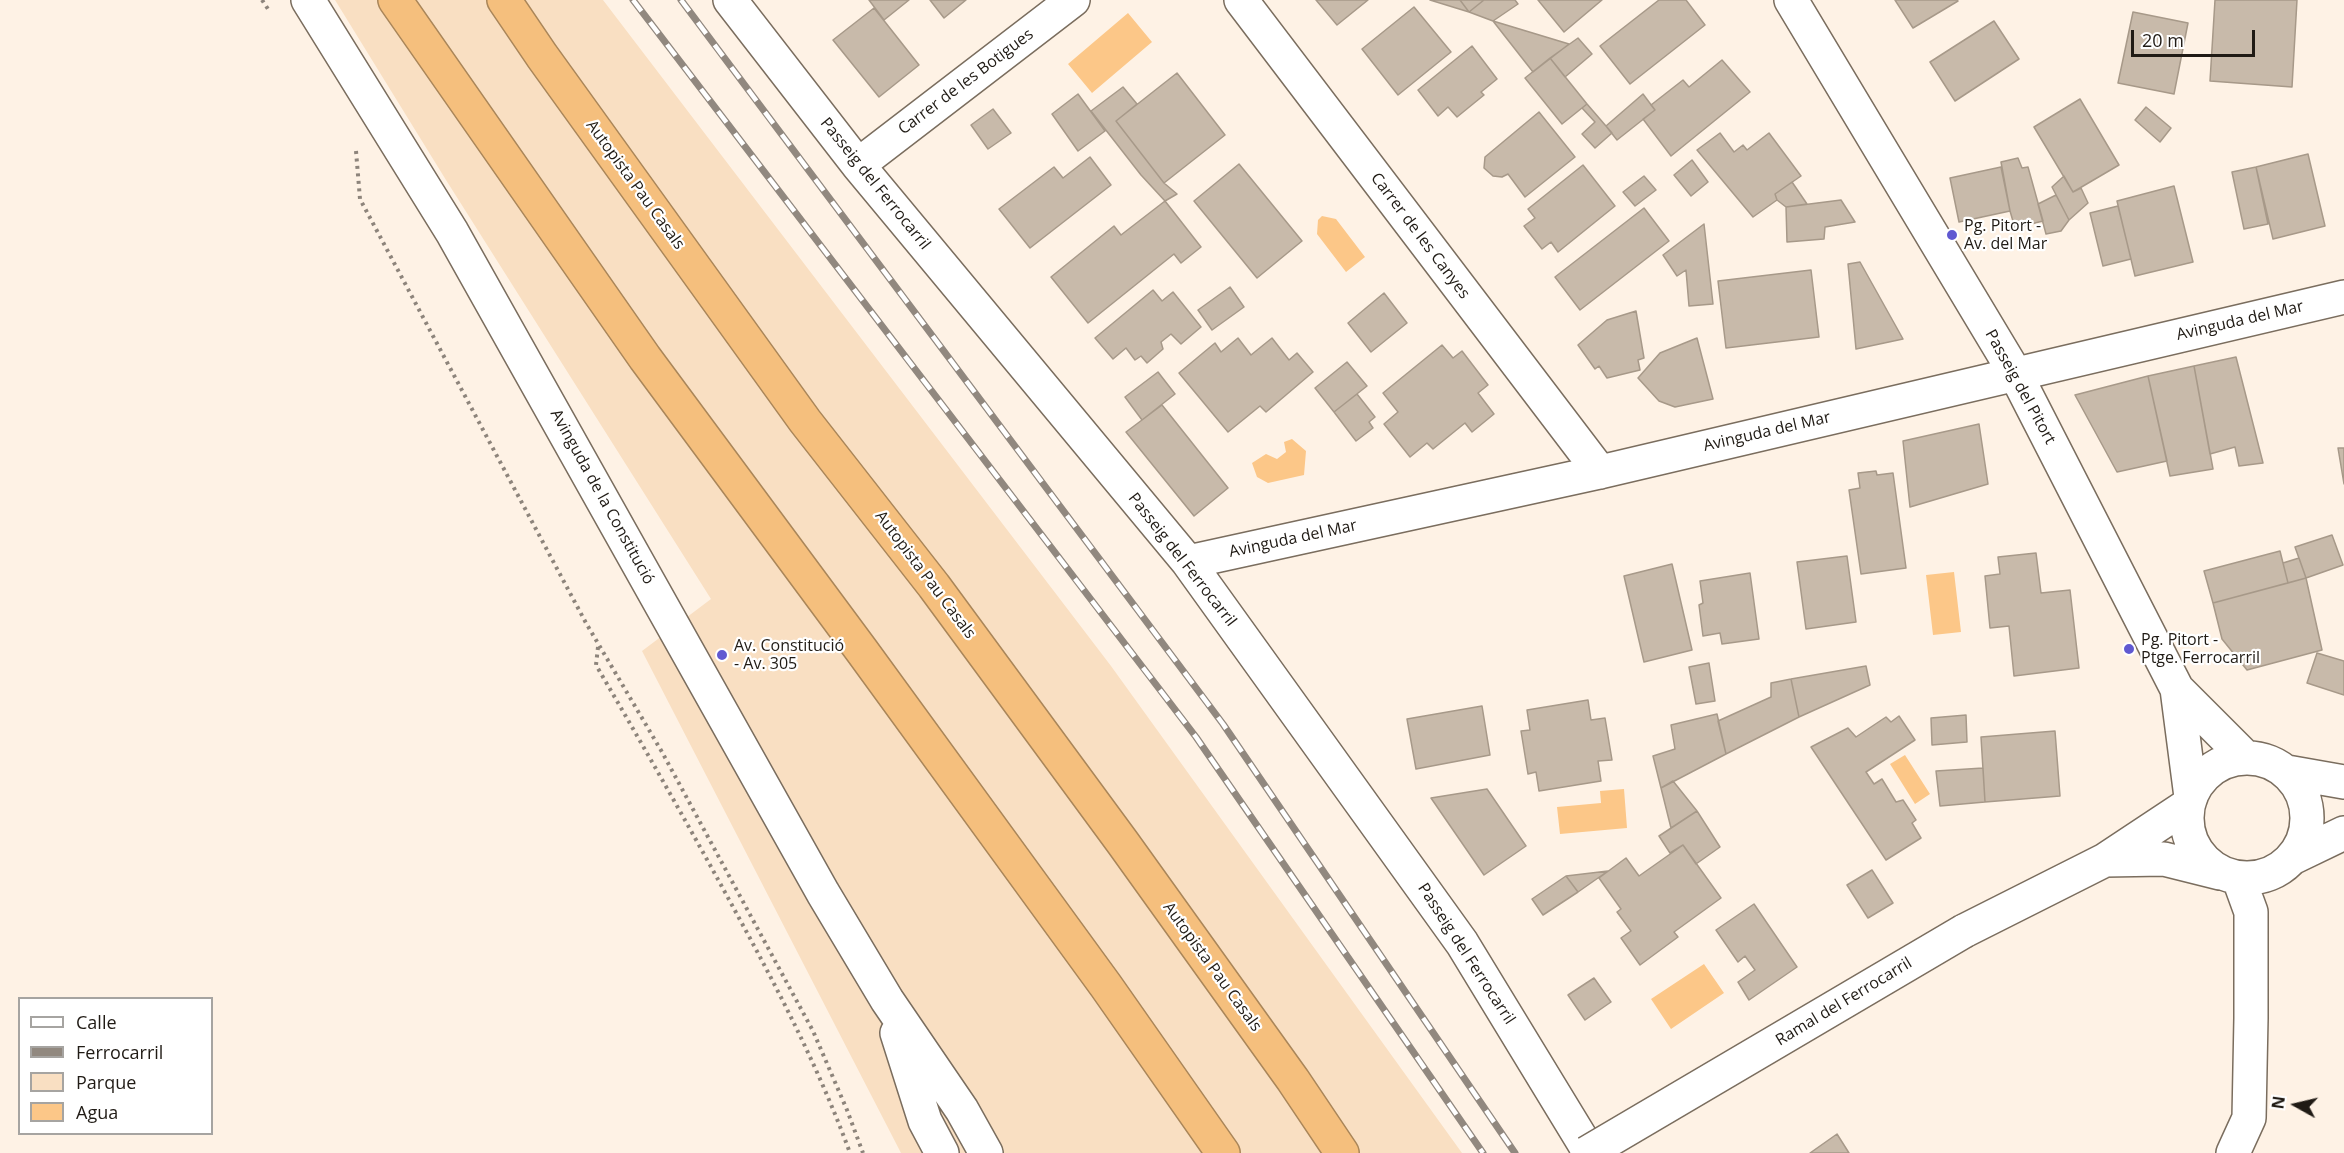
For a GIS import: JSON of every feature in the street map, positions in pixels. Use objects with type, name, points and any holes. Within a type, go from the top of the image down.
[{"type":"highway","points":[[395,0],[645,358],[1106,986],[1223,1153]]},
{"type":"highway","name":"Autopista Pau Casals","points":[[504,0],[805,421],[934,586],[1123,843],[1293,1080],[1342,1153]]},
{"type":"street","name":"Avinguda de la Constitució","points":[[308,0],[452,232],[823,893],[887,1000],[962,1110],[986,1153]]},
{"type":"street","name":"Passeig del Ferrocarril","points":[[730,0],[858,165],[1188,562],[1462,943],[1589,1153]]},
{"type":"street","name":"Carrer de les Botigues","points":[[858,165],[1073,0]]},
{"type":"street","name":"Carrer de les Canyes","points":[[1241,0],[1600,472]]},
{"type":"street","name":"Passeig del Pitort","points":[[1791,0],[2015,372],[2177,689],[2189,801]]},
{"type":"street","name":"Avinguda del Mar","points":[[1188,562],[1600,472],[2015,372],[2344,297]]},
{"type":"street","points":[[2177,689],[2245,757]]},
{"type":"street","points":[[2233,1153],[2260,1117],[2261,1017],[2251,912],[2229,876],[2203,861],[2192,844],[2187,825],[2189,801],[2199,781],[2212,769],[2228,761],[2245,757],[2260,758],[2287,772],[2344,782]]},
{"type":"street","points":[[2105,860],[2164,859],[2229,876],[2260,878],[2279,871],[2294,857],[2304,841],[2308,822],[2307,803],[2299,786],[2287,772]]},
{"type":"street","name":"Ramal del Ferrocarril","points":[[1589,1153],[1964,931],[2105,860],[2189,801]]},
{"type":"street","points":[[2294,857],[2344,833]]},
{"type":"street","name":"Avinguda de la Constitució","points":[[887,1000],[925,1121],[942,1153]]},
{"type":"street","points":[[962,1110],[1004,1153]]},
{"type":"path","points":[[356,151],[360,199],[598,645],[662,752],[813,1031],[863,1153]]},
{"type":"path","points":[[598,645],[596,665],[670,793],[782,997],[809,1051],[849,1153]]},
{"type":"green space","points":[[335,0],[603,0],[1111,666],[1462,1153],[901,1153],[642,651],[711,599]]},
{"type":"water","points":[[1128,13],[1152,42],[1092,93],[1068,64]]},
{"type":"water","points":[[1322,216],[1336,219],[1365,257],[1346,272],[1317,234],[1318,220]]},
{"type":"water","points":[[1292,439],[1306,451],[1304,475],[1268,483],[1257,477],[1252,463],[1266,454],[1277,459],[1286,452],[1284,442]]},
{"type":"water","points":[[1954,572],[1961,632],[1933,635],[1926,575]]},
{"type":"water","points":[[1905,755],[1930,794],[1915,804],[1890,764]]},
{"type":"water","points":[[1624,789],[1627,828],[1560,834],[1557,807],[1601,803],[1600,791]]},
{"type":"water","points":[[1704,964],[1724,993],[1671,1029],[1651,999]]},
{"type":"building","points":[[869,0],[909,0],[884,20]]},
{"type":"building","points":[[930,0],[966,0],[944,18]]},
{"type":"building","points":[[1316,0],[1368,0],[1337,25]]},
{"type":"building","points":[[1430,0],[1460,0],[1469,12]]},
{"type":"building","points":[[1460,0],[1484,0],[1469,12]]},
{"type":"building","points":[[1484,0],[1515,0],[1518,4],[1493,21],[1469,12]]},
{"type":"building","points":[[1538,0],[1602,0],[1564,32]]},
{"type":"building","points":[[1659,0],[1686,0],[1705,25],[1630,84],[1600,46]]},
{"type":"building","points":[[1895,0],[1957,0],[1958,1],[1913,28]]},
{"type":"building","points":[[2215,0],[2297,0],[2292,87],[2210,81]]},
{"type":"building","points":[[1414,7],[1451,52],[1398,95],[1362,49]]},
{"type":"building","points":[[874,8],[919,65],[879,97],[833,40]]},
{"type":"building","points":[[2133,12],[2188,23],[2174,94],[2118,83]]},
{"type":"building","points":[[1493,21],[1569,44],[1533,72]]},
{"type":"building","points":[[1994,21],[2019,59],[1955,101],[1930,62]]},
{"type":"building","points":[[1578,38],[1592,54],[1565,77],[1550,58]]},
{"type":"building","points":[[1472,46],[1497,79],[1481,92],[1484,95],[1457,117],[1448,107],[1438,116],[1418,90]]},
{"type":"building","points":[[1550,58],[1587,104],[1562,124],[1525,78]]},
{"type":"building","points":[[1722,60],[1750,92],[1671,156],[1643,119],[1655,110],[1651,105],[1683,80],[1689,87]]},
{"type":"building","points":[[1177,73],[1225,135],[1164,183],[1116,121]]},
{"type":"building","points":[[1123,87],[1137,104],[1116,121],[1164,183],[1177,194],[1165,201],[1141,175],[1091,111]]},
{"type":"building","points":[[1078,94],[1105,131],[1078,151],[1052,114]]},
{"type":"building","points":[[1643,94],[1655,110],[1617,140],[1606,126]]},
{"type":"building","points":[[2080,99],[2119,165],[2073,192],[2034,127]]},
{"type":"building","points":[[1587,104],[1612,133],[1595,148],[1582,134],[1595,122],[1582,108]]},
{"type":"building","points":[[2146,107],[2171,128],[2160,142],[2135,120]]},
{"type":"building","points":[[993,109],[1011,133],[988,149],[971,125]]},
{"type":"building","points":[[1539,112],[1575,157],[1525,197],[1508,174],[1502,177],[1493,176],[1484,168],[1485,157]]},
{"type":"building","points":[[1720,133],[1734,152],[1743,145],[1747,150],[1769,133],[1801,176],[1775,194],[1777,200],[1753,217],[1697,150]]},
{"type":"building","points":[[2308,154],[2325,226],[2273,239],[2256,167]]},
{"type":"building","points":[[1090,157],[1111,185],[1030,248],[999,209],[1054,167],[1063,178]]},
{"type":"building","points":[[2018,158],[2022,168],[2028,167],[2043,221],[2015,228],[2001,162]]},
{"type":"building","points":[[1692,160],[1708,182],[1691,196],[1674,175]]},
{"type":"building","points":[[1239,164],[1302,241],[1257,278],[1194,201]]},
{"type":"building","points":[[1583,165],[1615,206],[1558,252],[1551,242],[1542,249],[1524,226],[1535,218],[1528,209]]},
{"type":"building","points":[[2001,167],[2010,211],[1959,222],[1950,178]]},
{"type":"building","points":[[2256,167],[2268,224],[2244,229],[2232,172]]},
{"type":"building","points":[[1644,176],[1656,190],[1635,206],[1623,192]]},
{"type":"building","points":[[2064,176],[2073,192],[2081,188],[2088,203],[2069,220],[2052,187]]},
{"type":"building","points":[[1792,182],[1807,204],[1786,207],[1777,200],[1775,194]]},
{"type":"building","points":[[2174,186],[2193,262],[2135,276],[2117,201]]},
{"type":"building","points":[[2056,195],[2069,220],[2061,231],[2046,234],[2038,204]]},
{"type":"building","points":[[1841,200],[1855,222],[1825,227],[1824,239],[1787,242],[1786,207]]},
{"type":"building","points":[[1165,201],[1201,247],[1181,263],[1174,254],[1088,323],[1051,277],[1114,226],[1121,235]]},
{"type":"building","points":[[2118,206],[2131,259],[2103,266],[2090,213]]},
{"type":"building","points":[[1644,208],[1669,241],[1580,310],[1555,277]]},
{"type":"building","points":[[1704,224],[1713,304],[1689,306],[1686,270],[1677,276],[1663,255]]},
{"type":"building","points":[[1860,262],[1903,339],[1856,349],[1848,264]]},
{"type":"building","points":[[1811,270],[1819,337],[1726,348],[1718,281]]},
{"type":"building","points":[[1230,287],[1244,307],[1212,330],[1198,310]]},
{"type":"building","points":[[1153,290],[1162,301],[1173,292],[1201,327],[1181,344],[1171,334],[1161,342],[1163,349],[1147,363],[1141,356],[1135,360],[1126,348],[1113,359],[1095,338]]},
{"type":"building","points":[[1384,293],[1407,323],[1371,352],[1348,323]]},
{"type":"building","points":[[1636,311],[1644,358],[1638,360],[1640,370],[1607,378],[1599,366],[1595,369],[1578,345],[1607,320]]},
{"type":"building","points":[[1238,338],[1251,355],[1272,338],[1289,360],[1297,353],[1313,372],[1266,412],[1260,406],[1228,432],[1179,373],[1215,343],[1221,352]]},
{"type":"building","points":[[1697,338],[1713,399],[1675,407],[1659,401],[1638,378],[1660,353]]},
{"type":"building","points":[[1442,345],[1453,358],[1462,351],[1488,385],[1478,393],[1494,414],[1472,432],[1465,423],[1433,449],[1427,443],[1410,457],[1384,424],[1398,412],[1383,393]]},
{"type":"building","points":[[2236,357],[2263,463],[2239,466],[2235,447],[2210,454],[2194,366]]},
{"type":"building","points":[[1347,362],[1367,386],[1334,412],[1315,388]]},
{"type":"building","points":[[2194,366],[2213,469],[2170,476],[2148,376]]},
{"type":"building","points":[[1158,372],[1175,394],[1142,420],[1125,397]]},
{"type":"building","points":[[2148,376],[2167,461],[2117,472],[2075,395]]},
{"type":"building","points":[[1357,394],[1375,417],[1369,422],[1373,428],[1356,441],[1334,412]]},
{"type":"building","points":[[1162,405],[1228,488],[1194,516],[1126,432]]},
{"type":"building","points":[[1979,424],[1988,484],[1910,507],[1903,441]]},
{"type":"building","points":[[2338,448],[2344,448],[2344,484]]},
{"type":"building","points":[[1876,471],[1877,475],[1893,473],[1906,568],[1861,574],[1849,490],[1860,488],[1858,473]]},
{"type":"building","points":[[2332,535],[2343,565],[2306,578],[2295,547]]},
{"type":"building","points":[[2280,551],[2288,583],[2213,603],[2204,571]]},
{"type":"building","points":[[2036,553],[2041,593],[2070,590],[2079,668],[2014,676],[2009,626],[1990,628],[1985,576],[2000,574],[1998,557]]},
{"type":"building","points":[[1847,556],[1856,622],[1806,629],[1797,562]]},
{"type":"building","points":[[2299,558],[2306,578],[2288,583],[2283,563]]},
{"type":"building","points":[[1672,564],[1692,650],[1644,662],[1624,576]]},
{"type":"building","points":[[1750,573],[1759,639],[1722,644],[1720,633],[1703,636],[1699,605],[1703,603],[1700,581]]},
{"type":"building","points":[[2306,578],[2322,650],[2247,670],[2222,639],[2213,603]]},
{"type":"building","points":[[2317,653],[2344,661],[2344,695],[2307,683]]},
{"type":"building","points":[[1709,663],[1715,701],[1696,704],[1689,667]]},
{"type":"building","points":[[1866,666],[1870,685],[1799,717],[1791,679]]},
{"type":"building","points":[[1791,679],[1799,717],[1726,754],[1718,721],[1771,697],[1771,683]]},
{"type":"building","points":[[1588,700],[1591,720],[1605,718],[1612,760],[1598,761],[1601,781],[1539,791],[1536,772],[1528,774],[1521,731],[1530,730],[1527,710]]},
{"type":"building","points":[[1482,706],[1490,755],[1416,769],[1407,719]]},
{"type":"building","points":[[1717,714],[1726,754],[1661,788],[1653,756],[1675,749],[1671,725]]},
{"type":"building","points":[[1966,715],[1967,742],[1932,745],[1931,718]]},
{"type":"building","points":[[1899,716],[1915,740],[1866,772],[1874,784],[1882,779],[1896,802],[1903,800],[1916,820],[1912,823],[1921,838],[1886,860],[1811,747],[1848,728],[1856,737],[1886,717],[1891,722]]},
{"type":"building","points":[[2055,731],[2060,796],[1985,802],[1981,737]]},
{"type":"building","points":[[1983,768],[1985,802],[1940,806],[1936,771]]},
{"type":"building","points":[[1673,781],[1697,811],[1671,828],[1661,788]]},
{"type":"building","points":[[1487,789],[1526,846],[1484,875],[1431,798]]},
{"type":"building","points":[[1697,811],[1720,847],[1696,864],[1683,845],[1670,853],[1659,836]]},
{"type":"building","points":[[1683,845],[1721,898],[1674,932],[1678,937],[1640,965],[1621,938],[1631,931],[1617,912],[1621,909],[1599,878],[1626,858],[1639,876]]},
{"type":"building","points":[[1872,870],[1893,903],[1868,918],[1847,885]]},
{"type":"building","points":[[1608,871],[1578,892],[1566,876]]},
{"type":"building","points":[[1566,876],[1578,892],[1543,915],[1532,899]]},
{"type":"building","points":[[1754,904],[1797,967],[1749,1000],[1738,982],[1755,970],[1745,956],[1738,962],[1716,930]]},
{"type":"building","points":[[1594,978],[1611,1002],[1585,1020],[1568,995]]},
{"type":"building","points":[[1837,1134],[1849,1153],[1810,1153]]},
{"type":"railway","points":[[633,0],[1196,737],[1483,1153]]},
{"type":"railway","points":[[681,0],[1223,724],[1515,1153]]},
{"type":"place","name":"Pg. Pitort - Av. del Mar","points":[[1952,235]]},
{"type":"place","name":"Pg. Pitort - Ptge. Ferrocarril","points":[[2129,649]]},
{"type":"place","name":"Av. Constitució - Av. 305","points":[[722,655]]}]
